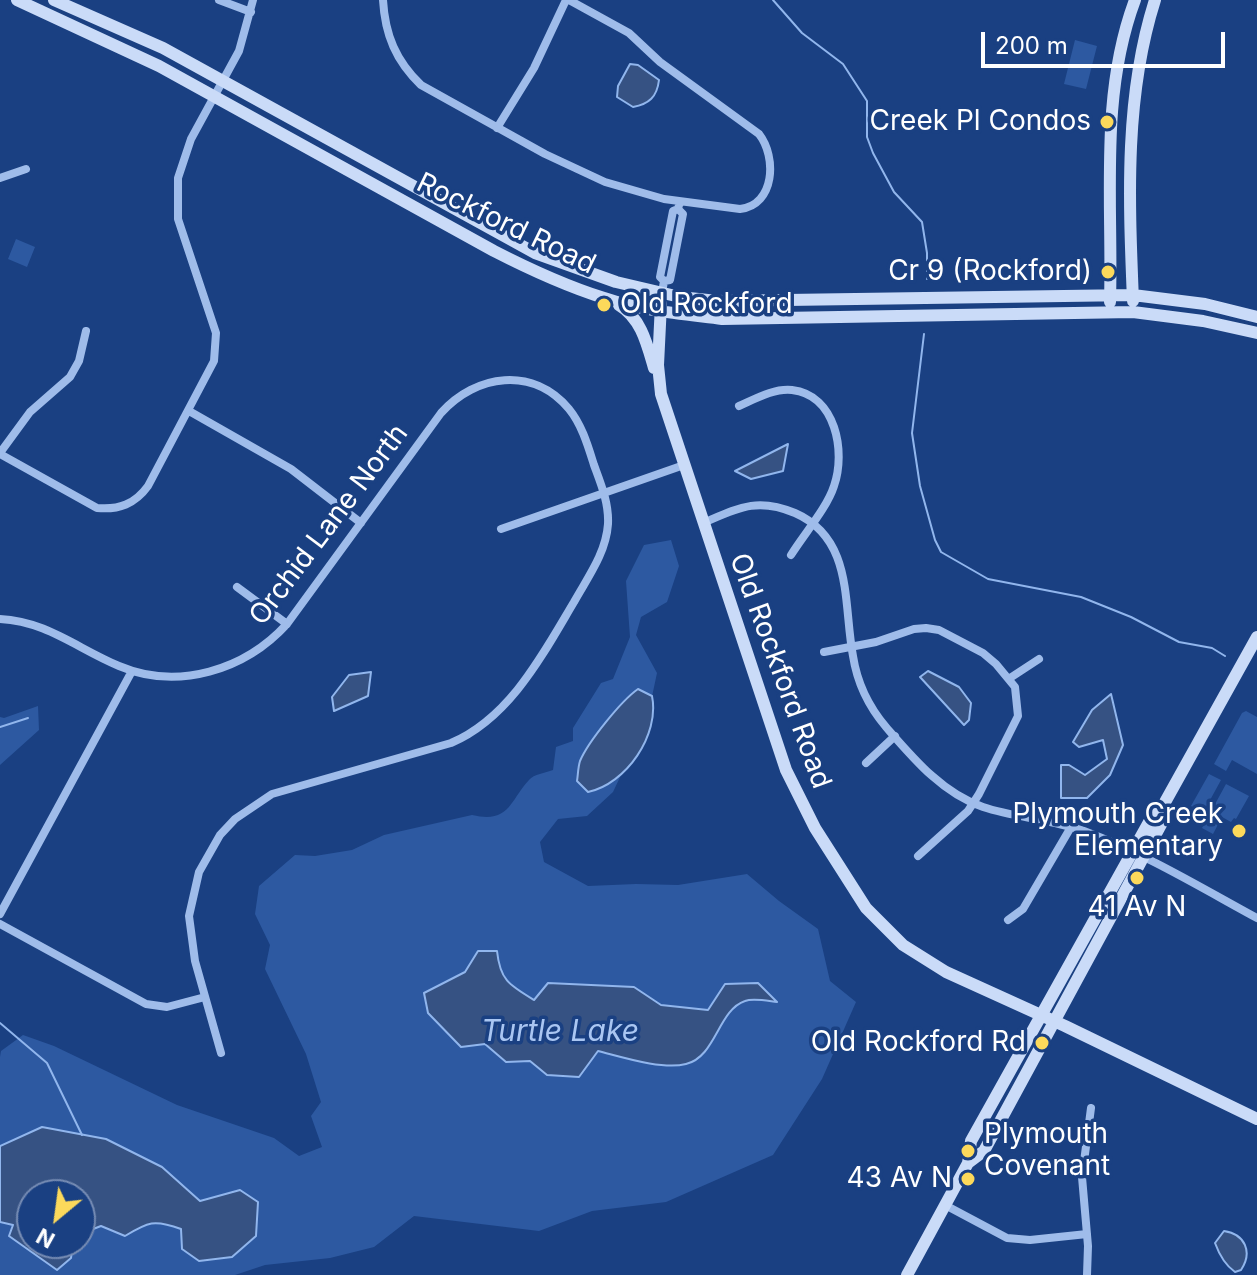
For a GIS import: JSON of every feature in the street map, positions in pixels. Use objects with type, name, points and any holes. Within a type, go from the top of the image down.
[{"type":"main road","name":"Rockford Road","points":[[17,0],[70,27],[119,46],[535,272],[605,299],[722,319],[1133,312],[1203,321],[1257,333]]},
{"type":"main road","name":"Rockford Road","points":[[54,0],[163,48],[535,253],[583,272],[717,301],[1133,295],[1205,304],[1257,317]]},
{"type":"main road","points":[[1110,312],[1109,185],[1115,99],[1125,34],[1135,0]]},
{"type":"main road","points":[[1133,312],[1129,163],[1144,35],[1155,0]]},
{"type":"main road","name":"Old Rockford Road","points":[[663,287],[658,365],[661,394],[786,770],[815,828],[859,898],[884,928],[924,960],[1257,1119]]},
{"type":"main road","points":[[605,299],[625,309],[639,325],[661,394]]},
{"type":"main road","points":[[907,1275],[968,1163],[971,1141],[1040,1014],[1138,854],[1163,821],[1164,804],[1257,637]]},
{"type":"main road","points":[[968,1163],[984,1151],[1055,1021],[1138,854]]},
{"type":"street","points":[[219,0],[251,12]]},
{"type":"street","points":[[86,331],[79,361],[70,377],[30,412],[0,454],[86,503],[109,509],[132,502],[148,486],[214,361],[216,333],[178,219],[178,178],[191,139],[225,82],[239,51],[253,0]]},
{"type":"street","points":[[383,0],[385,27],[399,59],[421,85],[453,104],[497,128],[577,171],[679,206],[740,209],[756,204],[763,199],[767,190],[769,160],[765,142],[759,134],[660,62],[629,33],[567,0],[534,68],[497,128]]},
{"type":"street","points":[[0,178],[26,169]]},
{"type":"street","name":"Old Rockford Road","points":[[663,287],[660,277],[673,211],[679,206]]},
{"type":"street","name":"Orchid Lane North","points":[[0,619],[27,621],[45,628],[132,671],[177,677],[221,669],[261,648],[287,624],[441,413],[465,391],[480,384],[512,380],[528,383],[546,390],[569,409],[578,422],[605,494]]},
{"type":"street","points":[[739,406],[780,390],[795,390],[814,399],[829,414],[836,437],[838,470],[827,502],[791,555]]},
{"type":"street","points":[[189,411],[291,469],[361,523]]},
{"type":"street","points":[[501,529],[684,465]]},
{"type":"street","points":[[221,1053],[190,939],[189,916],[199,872],[220,835],[244,812],[272,794],[451,743],[465,737],[487,720],[511,696],[542,655],[596,564],[607,537],[605,494]]},
{"type":"street","points":[[703,523],[746,505],[756,504],[790,511],[827,535],[840,561],[851,646],[865,696],[875,713],[941,784],[974,803],[1071,827],[1138,854],[1257,918]]},
{"type":"street","points":[[237,587],[287,624]]},
{"type":"street","points":[[824,652],[876,642],[914,629],[939,630],[983,653],[1010,678],[1018,695],[1018,716],[974,803],[918,856]]},
{"type":"street","points":[[1010,678],[1039,659]]},
{"type":"street","points":[[0,914],[132,671]]},
{"type":"street","points":[[866,763],[895,736]]},
{"type":"street","points":[[1008,920],[1023,909],[1071,827]]},
{"type":"street","points":[[0,924],[146,1004],[167,1007],[205,997]]},
{"type":"street","points":[[1087,1275],[1082,1177],[1091,1108]]},
{"type":"street","points":[[945,1205],[1007,1238],[1030,1240],[1087,1234]]},
{"type":"shaded area","points":[[1075,40],[1097,46],[1086,89],[1064,84]]},
{"type":"shaded area","points":[[16,239],[35,247],[27,267],[8,259]]},
{"type":"shaded area","points":[[671,540],[679,566],[667,602],[641,617],[636,635],[657,673],[647,720],[613,792],[587,816],[558,819],[540,842],[544,862],[588,886],[678,885],[747,874],[818,929],[830,981],[856,1002],[822,1079],[773,1155],[666,1202],[592,1211],[539,1231],[414,1216],[374,1247],[330,1258],[265,1265],[235,1275],[0,1275],[0,1057],[1,1051],[23,1035],[54,1046],[177,1105],[274,1138],[299,1156],[322,1147],[311,1116],[321,1102],[306,1054],[265,969],[270,945],[255,914],[259,886],[295,855],[315,856],[352,850],[384,835],[472,815],[485,817],[502,813],[531,778],[553,770],[556,747],[573,741],[573,728],[601,683],[613,679],[630,637],[626,581],[644,545]]},
{"type":"shaded area","points":[[38,706],[39,730],[0,765],[0,717]]},
{"type":"shaded area","points":[[1246,711],[1257,717],[1257,774],[1232,760],[1226,771],[1214,764]]},
{"type":"shaded area","points":[[1209,774],[1221,780],[1203,813],[1191,806]]},
{"type":"shaded area","points":[[1226,784],[1249,796],[1236,819],[1231,822],[1222,817],[1213,834],[1202,828]]},
{"type":"water","points":[[630,64],[638,65],[659,80],[651,99],[633,107],[617,97],[618,86]]},
{"type":"water","points":[[788,444],[783,471],[751,479],[735,471]]},
{"type":"water","points":[[928,671],[959,687],[971,703],[969,720],[964,725],[920,677]]},
{"type":"water","points":[[371,672],[368,696],[334,711],[332,697],[349,675]]},
{"type":"water","points":[[638,689],[652,696],[651,726],[645,741],[637,756],[615,779],[588,792],[577,781],[580,761],[606,722]]},
{"type":"water","points":[[1111,694],[1123,745],[1110,775],[1087,798],[1061,798],[1061,765],[1069,765],[1085,775],[1107,759],[1103,740],[1079,747],[1073,742],[1092,710]]},
{"type":"water","name":"Turtle Lake","points":[[478,951],[497,951],[507,981],[534,1000],[548,983],[634,987],[661,1005],[708,1010],[725,984],[758,983],[777,1002],[752,1000],[736,1006],[704,1052],[686,1064],[654,1064],[598,1051],[579,1077],[547,1075],[530,1061],[506,1062],[485,1044],[461,1047],[428,1013],[424,993],[465,972]]},
{"type":"water","points":[[42,1127],[106,1139],[162,1167],[200,1201],[240,1190],[258,1202],[256,1236],[232,1257],[199,1261],[182,1249],[181,1229],[157,1223],[125,1236],[101,1226],[96,1228],[96,1179],[16,1179],[16,1241],[9,1236],[13,1225],[0,1222],[0,1146]]},
{"type":"water","points":[[1224,1231],[1237,1236],[1245,1245],[1246,1257],[1241,1270],[1235,1272],[1231,1269],[1215,1243]]},
{"type":"water","points":[[41,1259],[70,1259],[57,1270]]},
{"type":"waterway","points":[[773,0],[802,33],[843,64],[867,101],[867,137],[873,153],[894,192],[922,222],[927,279]]},
{"type":"waterway","points":[[924,334],[912,433],[920,486],[941,552],[988,579],[1081,597],[1131,617],[1179,642],[1212,648],[1225,656]]},
{"type":"waterway","points":[[0,727],[28,718]]},
{"type":"waterway","points":[[0,1023],[47,1063],[82,1135]]},
{"type":"place","name":"Creek Pl Condos","points":[[1107,122]]},
{"type":"place","name":"Cr 9 (Rockford)","points":[[1108,272]]},
{"type":"place","name":"Old Rockford","points":[[604,305]]},
{"type":"place","name":"Plymouth Creek Elementary","points":[[1239,831]]},
{"type":"place","name":"41 Av N","points":[[1137,878]]},
{"type":"place","name":"Old Rockford Rd","points":[[1042,1043]]},
{"type":"place","name":"Plymouth Covenant","points":[[968,1151]]},
{"type":"place","name":"43 Av N","points":[[968,1179]]}]
